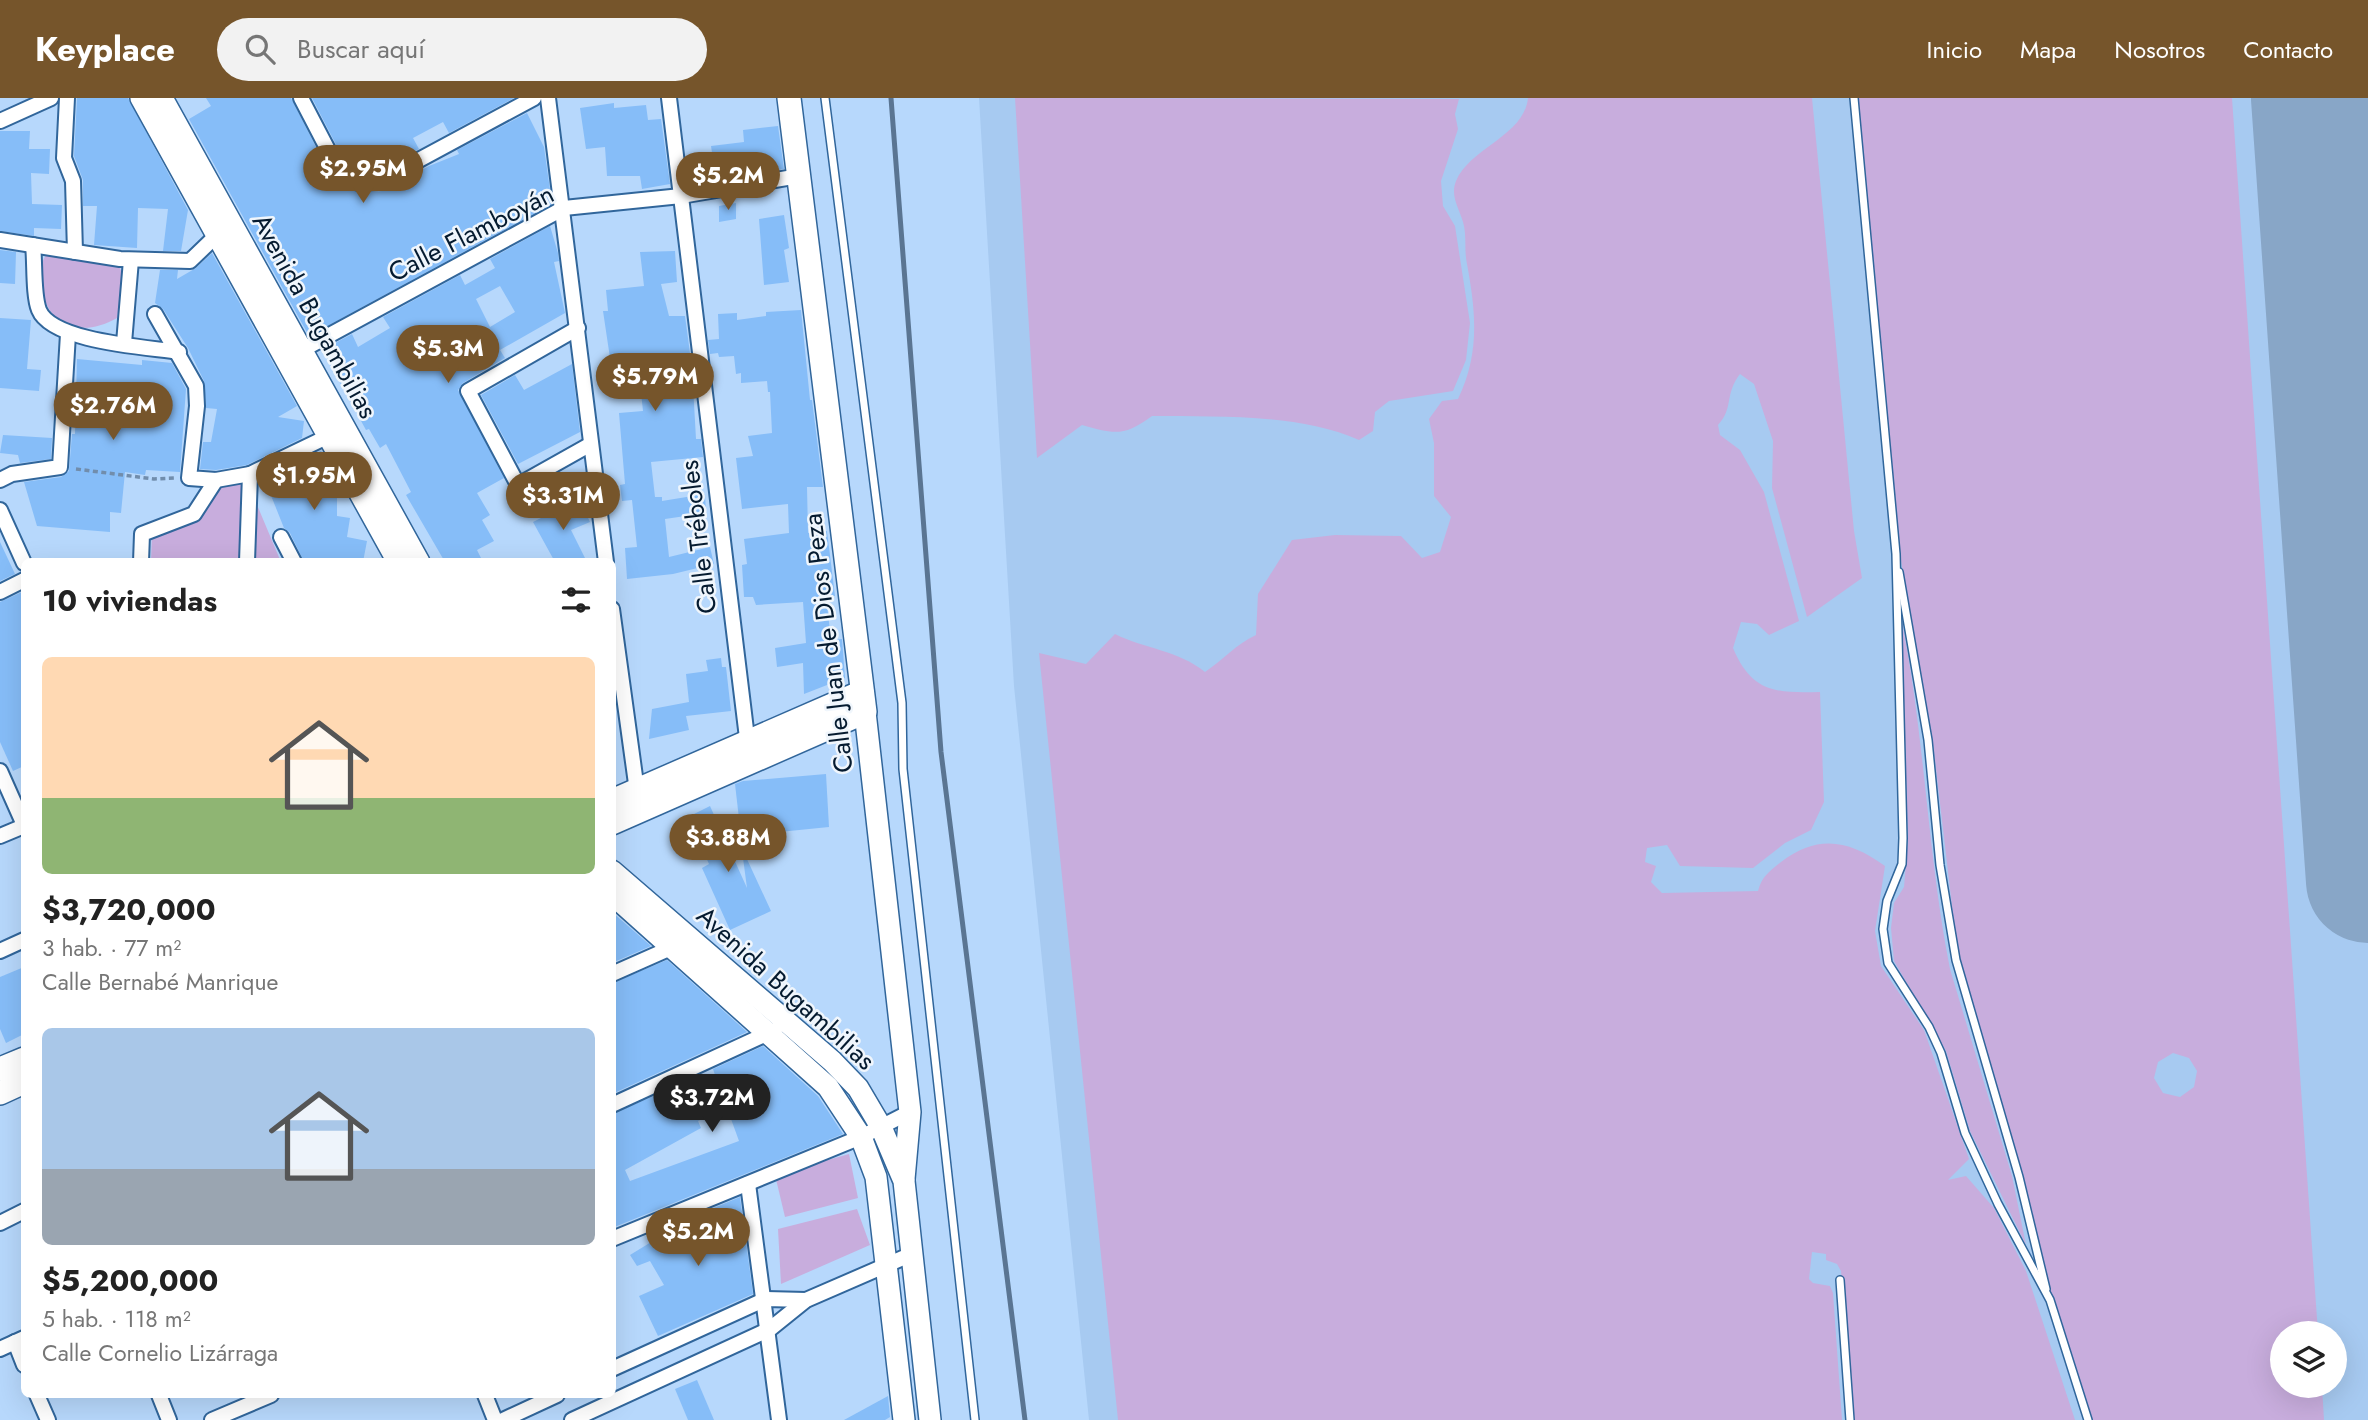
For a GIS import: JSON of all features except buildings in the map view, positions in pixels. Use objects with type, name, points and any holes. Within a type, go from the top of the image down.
[{"type":"main road","name":"Avenida Bugambilias","points":[[141,98],[186,159],[302,350],[337,433],[396,558]]},
{"type":"main road","name":"Avenida Bugambilias","points":[[162,98],[217,235],[416,558]]},
{"type":"main road","name":"Calle Juan de Dios Peza","points":[[789,98],[864,702],[910,1112],[904,1181],[930,1420]]},
{"type":"main road","points":[[616,821],[750,752],[864,702]]},
{"type":"main road","points":[[616,799],[750,752]]},
{"type":"main road","name":"Avenida Bugambilias","points":[[616,875],[780,1028],[828,1087],[861,1138]]},
{"type":"main road","name":"Avenida Bugambilias","points":[[616,897],[673,947],[858,1088],[881,1127]]},
{"type":"main road","points":[[0,1069],[21,1060]]},
{"type":"main road","points":[[0,1093],[21,1083]]},
{"type":"main road","name":"Calle Juan de Dios Peza","points":[[881,1127],[904,1181]]},
{"type":"main road","points":[[861,1138],[876,1177],[904,1420]]},
{"type":"street","points":[[0,121],[51,98]]},
{"type":"street","points":[[67,98],[64,158],[73,181],[75,252]]},
{"type":"street","points":[[301,98],[340,173],[358,183],[378,182],[534,98]]},
{"type":"street","points":[[548,98],[564,208],[605,558]]},
{"type":"street","name":"Calle Tréboles","points":[[669,98],[750,752]]},
{"type":"street","name":"Calle Flamboyán","points":[[302,350],[564,208],[681,195],[799,176]]},
{"type":"street","points":[[0,240],[131,260],[190,261],[217,235]]},
{"type":"street","points":[[33,245],[39,310],[50,324],[68,334],[179,352]]},
{"type":"street","points":[[124,343],[131,260]]},
{"type":"street","points":[[155,314],[196,386],[189,478],[215,480],[250,474],[337,433]]},
{"type":"street","points":[[578,328],[468,391],[518,485],[591,444]]},
{"type":"street","points":[[0,480],[12,474],[60,467],[68,334]]},
{"type":"street","points":[[247,558],[250,474]]},
{"type":"street","points":[[141,558],[142,534],[194,514],[215,480]]},
{"type":"street","points":[[0,510],[22,558]]},
{"type":"street","points":[[281,537],[292,558]]},
{"type":"street","points":[[0,592],[21,582]]},
{"type":"street","points":[[616,637],[637,791]]},
{"type":"street","points":[[0,771],[21,818]]},
{"type":"street","points":[[0,836],[21,826]]},
{"type":"street","points":[[0,951],[21,941]]},
{"type":"street","points":[[616,972],[673,947]]},
{"type":"street","points":[[616,1103],[780,1028]]},
{"type":"street","points":[[616,1237],[861,1138],[910,1112]]},
{"type":"street","points":[[748,1184],[770,1329],[779,1420]]},
{"type":"street","points":[[0,1223],[21,1212]]},
{"type":"street","points":[[572,1420],[770,1329],[806,1300],[912,1254]]},
{"type":"street","points":[[616,1367],[766,1299],[806,1300]]},
{"type":"street","points":[[0,1349],[20,1340]]},
{"type":"street","points":[[38,1398],[48,1420]]},
{"type":"street","points":[[160,1398],[169,1420]]},
{"type":"street","points":[[212,1420],[264,1398]]},
{"type":"street","points":[[486,1398],[495,1420]]},
{"type":"street","points":[[503,1420],[551,1398]]},
{"type":"lane","points":[[825,98],[902,703],[904,779],[975,1420]]},
{"type":"lane","points":[[1854,98],[1896,554],[1903,838],[1902,864],[1885,911],[1883,929],[1888,963],[1929,1027],[1941,1053],[1970,1144],[1998,1204],[2050,1300]]},
{"type":"lane","points":[[1896,554],[1928,740],[1940,865],[1956,960],[2019,1177],[2050,1300],[2088,1420]]},
{"type":"lane","points":[[1840,1280],[1850,1420]]},
{"type":"path","points":[[60,467],[154,479],[189,478]]},
{"type":"shaded area","points":[[979,98],[2368,98],[2368,1420],[1089,1420],[1014,686]]},
{"type":"shaded area","points":[[1015,98],[1459,99],[1455,114],[1458,129],[1441,181],[1443,206],[1455,226],[1470,323],[1466,360],[1453,391],[1389,401],[1375,412],[1373,431],[1359,440],[1335,431],[1284,421],[1152,416],[1134,428],[1119,432],[1082,425],[1037,458]]},
{"type":"shaded area","points":[[1528,98],[1812,98],[1854,531],[1862,578],[1807,617],[1772,488],[1773,441],[1754,384],[1740,374],[1732,388],[1726,413],[1718,425],[1720,435],[1740,450],[1764,492],[1799,621],[1769,635],[1757,624],[1741,622],[1733,648],[1740,663],[1757,682],[1778,690],[1820,692],[1824,802],[1811,830],[1785,843],[1753,868],[1680,866],[1667,845],[1647,848],[1645,862],[1656,866],[1651,882],[1662,893],[1758,891],[1764,878],[1781,862],[1808,847],[1821,844],[1859,850],[1885,866],[1875,931],[1881,966],[1924,1030],[1969,1159],[1948,1180],[1966,1176],[1994,1208],[2026,1271],[2075,1420],[1853,1420],[1841,1271],[1837,1264],[1826,1260],[1826,1254],[1812,1252],[1809,1279],[1813,1283],[1830,1286],[1833,1293],[1842,1420],[1118,1420],[1039,653],[1086,664],[1115,634],[1173,654],[1205,672],[1256,635],[1258,594],[1292,540],[1335,535],[1401,536],[1422,558],[1440,552],[1451,517],[1434,496],[1434,443],[1429,419],[1442,401],[1458,399],[1470,365],[1474,333],[1464,227],[1454,186],[1463,169],[1517,122]]},
{"type":"shaded area","points":[[1855,98],[2232,98],[2317,1321],[2270,1321],[2270,1398],[2323,1398],[2324,1420],[2091,1420],[2058,1329],[2023,1174],[1959,966],[1933,743],[1897,538]],"holes":[[[2173,1053],[2189,1058],[2197,1071],[2194,1087],[2180,1097],[2163,1093],[2154,1078],[2158,1062]]]},
{"type":"shaded area","points":[[46,255],[119,266],[124,278],[117,318],[90,327],[78,327],[57,318],[44,297],[41,268]]},
{"type":"shaded area","points":[[231,479],[247,481],[279,558],[151,558],[152,530],[191,517]]},
{"type":"shaded area","points":[[1901,618],[1916,705],[1936,882],[1950,969],[2012,1176],[2026,1245],[1970,1131],[1946,1051],[1894,961],[1891,928],[1894,903],[1904,887],[1908,839]]},
{"type":"shaded area","points":[[849,1154],[858,1198],[785,1217],[775,1175]]},
{"type":"shaded area","points":[[857,1209],[870,1245],[781,1284],[778,1229]]},
{"type":"runway","points":[[2313,98],[2368,881]]},
{"type":"railway","points":[[891,98],[941,752],[1025,1420]]}]
